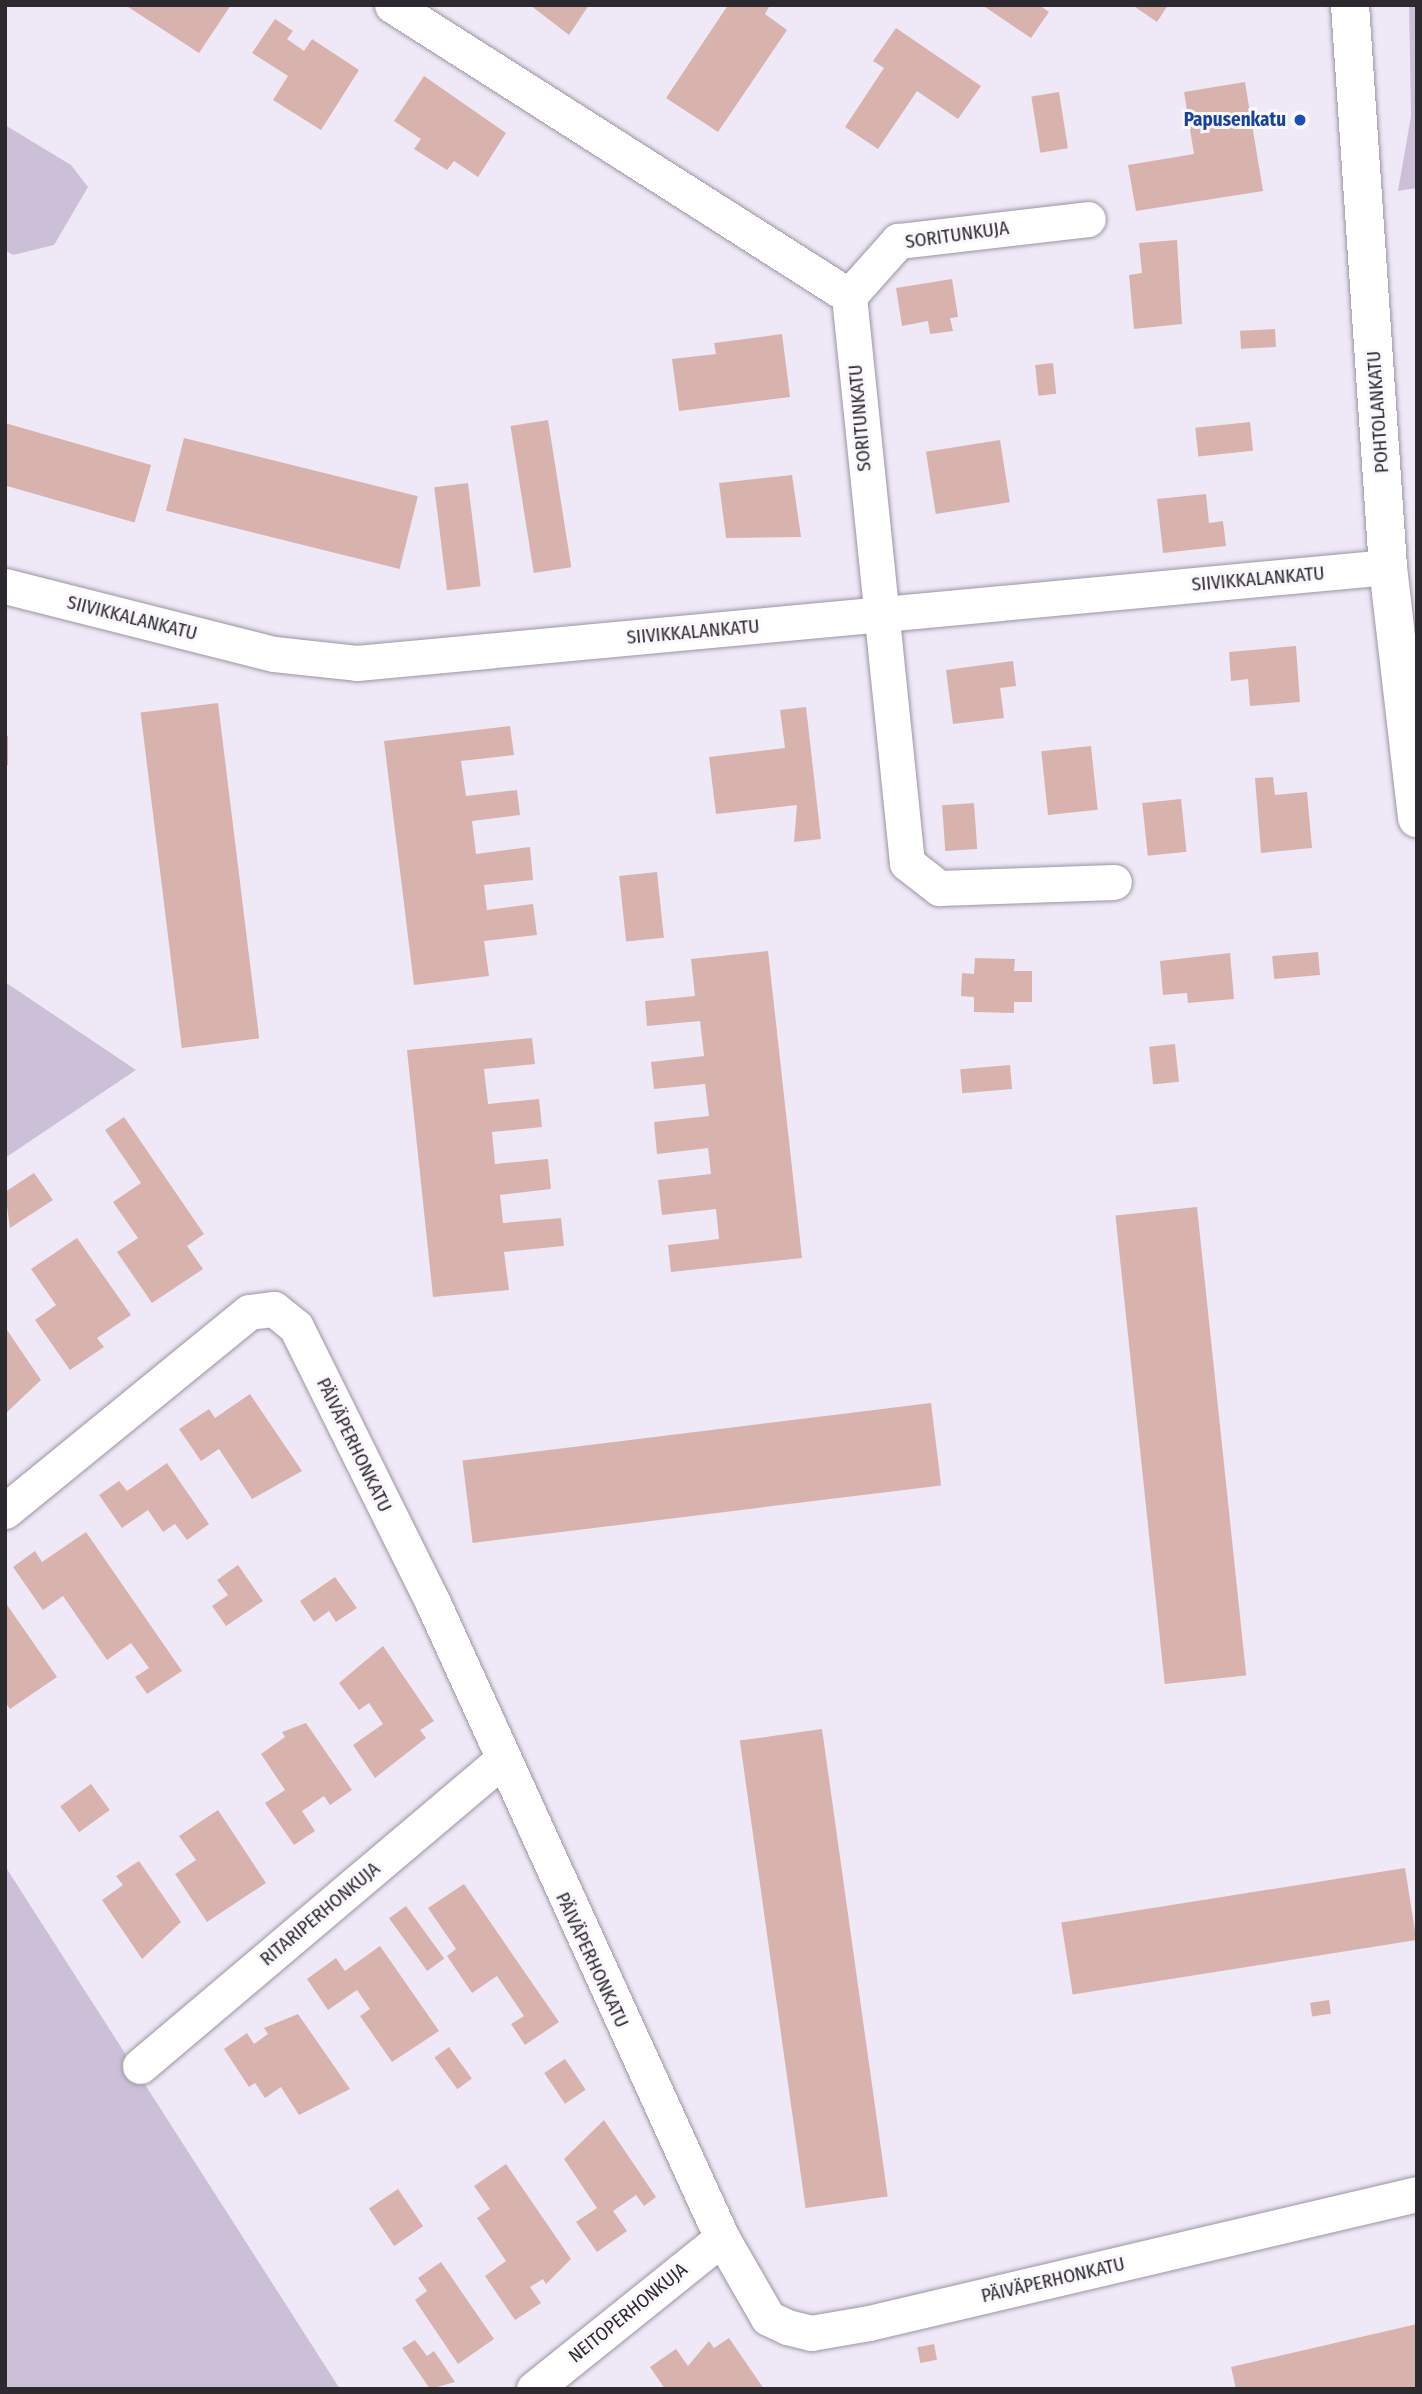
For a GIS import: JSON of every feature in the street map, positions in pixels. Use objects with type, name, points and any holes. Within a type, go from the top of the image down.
[{"type":"main road","name":"POHTOLANKATU","points":[[1350,5],[1388,567],[1417,818]]},
{"type":"street","points":[[392,5],[849,296]]},
{"type":"street","name":"SORITUNKUJA","points":[[849,296],[898,241],[1088,219]]},
{"type":"street","name":"SORITUNKATU","points":[[849,296],[878,615],[906,863],[920,879],[939,888],[1114,882]]},
{"type":"street","name":"SIIVIKKALANKATU","points":[[5,586],[274,654],[357,663],[1388,567]]},
{"type":"street","name":"PÄIVÄPERHONKATU","points":[[5,1511],[249,1312],[274,1309],[302,1339],[433,1603],[500,1762],[722,2238],[768,2318],[811,2333],[1417,2194]]},
{"type":"street","name":"RITARIPERHONKUJA","points":[[140,2066],[500,1762]]},
{"type":"street","name":"NEITOPERHONKUJA","points":[[534,2389],[722,2238]]},
{"type":"shaded area","points":[[1409,5],[1417,5],[1417,188],[1398,191],[1411,116]]},
{"type":"shaded area","points":[[5,125],[71,165],[88,187],[54,245],[13,255],[5,250]]},
{"type":"shaded area","points":[[5,982],[136,1070],[5,1158]]},
{"type":"shaded area","points":[[5,1866],[340,2389],[5,2389]]},
{"type":"building","points":[[125,5],[231,5],[199,53]]},
{"type":"building","points":[[530,5],[589,5],[569,35]]},
{"type":"building","points":[[728,5],[770,5],[765,14],[787,30],[718,132],[666,98]]},
{"type":"building","points":[[982,5],[1039,5],[1049,12],[1031,38]]},
{"type":"building","points":[[1132,5],[1168,5],[1157,22]]},
{"type":"building","points":[[275,19],[293,31],[287,39],[304,51],[312,39],[359,70],[321,130],[273,100],[288,76],[252,53]]},
{"type":"building","points":[[896,28],[981,86],[958,119],[917,91],[878,149],[845,127],[884,68],[873,61]]},
{"type":"building","points":[[424,76],[506,133],[478,177],[454,161],[447,170],[414,149],[421,139],[394,121]]},
{"type":"building","points":[[1245,82],[1263,191],[1136,211],[1128,165],[1194,154],[1184,92]]},
{"type":"building","points":[[1059,92],[1068,148],[1040,153],[1031,96]]},
{"type":"building","points":[[1177,240],[1182,324],[1134,329],[1129,275],[1142,273],[1139,243]]},
{"type":"building","points":[[952,279],[958,317],[950,318],[953,331],[930,334],[928,321],[902,326],[896,288]]},
{"type":"building","points":[[1275,329],[1276,347],[1241,349],[1240,331]]},
{"type":"building","points":[[782,334],[790,397],[679,411],[672,359],[716,354],[714,343]]},
{"type":"building","points":[[1053,363],[1056,394],[1038,396],[1035,365]]},
{"type":"building","points":[[548,420],[571,567],[534,573],[510,426]]},
{"type":"building","points":[[1250,422],[1253,451],[1198,457],[1195,428]]},
{"type":"building","points":[[5,423],[151,465],[135,523],[5,485]]},
{"type":"building","points":[[184,438],[418,496],[400,569],[166,511]]},
{"type":"building","points":[[1000,440],[1010,502],[936,514],[926,452]]},
{"type":"building","points":[[792,475],[801,537],[726,538],[719,483]]},
{"type":"building","points":[[468,483],[481,586],[447,590],[434,487]]},
{"type":"building","points":[[1206,494],[1209,523],[1223,521],[1226,546],[1163,553],[1157,499]]},
{"type":"building","points":[[1296,646],[1300,702],[1250,706],[1248,679],[1231,681],[1229,652]]},
{"type":"building","points":[[1013,661],[1016,686],[1000,688],[1004,718],[953,724],[946,670]]},
{"type":"building","points":[[218,703],[259,1038],[182,1048],[141,713]]},
{"type":"building","points":[[806,707],[821,839],[794,842],[797,805],[716,814],[709,757],[785,748],[780,710]]},
{"type":"building","points":[[510,726],[514,755],[461,761],[466,796],[517,790],[520,815],[472,821],[476,854],[530,847],[533,880],[484,885],[487,910],[533,904],[537,935],[484,941],[489,976],[414,985],[384,741]]},
{"type":"building","points":[[5,736],[8,736],[8,765],[5,765]]},
{"type":"building","points":[[1091,746],[1098,810],[1048,815],[1041,751]]},
{"type":"building","points":[[1273,777],[1275,795],[1307,792],[1312,848],[1261,853],[1255,778]]},
{"type":"building","points":[[1181,799],[1187,852],[1148,856],[1142,803]]},
{"type":"building","points":[[974,803],[977,849],[945,851],[942,805]]},
{"type":"building","points":[[657,872],[664,938],[626,942],[619,876]]},
{"type":"building","points":[[768,951],[802,1258],[671,1272],[668,1245],[719,1239],[716,1209],[662,1215],[658,1180],[711,1174],[708,1148],[657,1154],[654,1122],[709,1116],[705,1084],[654,1089],[651,1062],[704,1056],[700,1021],[647,1026],[645,1001],[695,996],[691,959]]},
{"type":"building","points":[[1318,952],[1320,975],[1274,979],[1272,956]]},
{"type":"building","points":[[1230,953],[1234,999],[1188,1003],[1187,993],[1163,995],[1160,961]]},
{"type":"building","points":[[975,958],[1015,959],[1014,971],[1032,971],[1032,1002],[1014,1002],[1014,1013],[974,1012],[974,997],[961,996],[962,973],[974,974]]},
{"type":"building","points":[[532,1038],[535,1064],[484,1069],[488,1104],[539,1099],[542,1127],[492,1132],[495,1164],[548,1159],[551,1189],[500,1195],[503,1223],[561,1218],[564,1246],[504,1252],[509,1290],[433,1297],[407,1050]]},
{"type":"building","points":[[1175,1044],[1179,1082],[1153,1085],[1149,1047]]},
{"type":"building","points":[[1010,1065],[1012,1089],[962,1093],[960,1069]]},
{"type":"building","points":[[124,1117],[204,1234],[187,1246],[203,1269],[152,1303],[117,1252],[138,1238],[113,1202],[141,1183],[105,1130]]},
{"type":"building","points":[[34,1173],[53,1200],[10,1228],[5,1192]]},
{"type":"building","points":[[1197,1207],[1246,1675],[1165,1684],[1115,1216]]},
{"type":"building","points":[[77,1238],[131,1315],[97,1338],[104,1347],[70,1370],[35,1320],[56,1305],[31,1269]]},
{"type":"building","points":[[5,1327],[41,1380],[5,1414]]},
{"type":"building","points":[[250,1394],[302,1471],[252,1499],[219,1449],[201,1461],[179,1429],[209,1409],[215,1418]]},
{"type":"building","points":[[931,1403],[941,1485],[473,1543],[463,1461]]},
{"type":"building","points":[[167,1463],[209,1524],[187,1540],[175,1524],[163,1532],[148,1510],[122,1528],[99,1495],[119,1481],[127,1491]]},
{"type":"building","points":[[86,1532],[182,1671],[147,1694],[135,1677],[149,1668],[131,1643],[107,1660],[63,1596],[43,1610],[13,1567],[35,1551],[42,1562]]},
{"type":"building","points":[[238,1565],[263,1601],[226,1626],[212,1606],[228,1595],[217,1580]]},
{"type":"building","points":[[335,1577],[357,1608],[336,1622],[329,1611],[314,1622],[300,1601]]},
{"type":"building","points":[[5,1602],[57,1677],[10,1709],[5,1702]]},
{"type":"building","points":[[383,1646],[434,1721],[420,1730],[426,1738],[375,1778],[353,1745],[383,1724],[369,1703],[359,1710],[339,1683]]},
{"type":"building","points":[[306,1723],[352,1790],[330,1805],[324,1796],[302,1811],[315,1831],[294,1845],[265,1803],[285,1790],[261,1754],[285,1737],[282,1732]]},
{"type":"building","points":[[822,1729],[888,2196],[805,2208],[740,1741]]},
{"type":"building","points":[[91,1784],[110,1810],[79,1832],[60,1806]]},
{"type":"building","points":[[218,1810],[266,1883],[207,1922],[175,1874],[196,1860],[179,1836]]},
{"type":"building","points":[[139,1861],[181,1922],[142,1959],[102,1900],[123,1885],[116,1876]]},
{"type":"building","points":[[1405,1868],[1416,1940],[1073,1995],[1061,1922]]},
{"type":"building","points":[[464,1884],[559,2022],[525,2045],[511,2024],[524,2016],[497,1976],[472,1993],[447,1956],[456,1949],[428,1908]]},
{"type":"building","points":[[406,1906],[444,1959],[427,1971],[389,1918]]},
{"type":"building","points":[[380,1946],[439,2031],[392,2062],[360,2016],[370,2009],[357,1990],[328,2010],[307,1979],[336,1958],[345,1971]]},
{"type":"building","points":[[1329,2000],[1331,2014],[1312,2017],[1310,2003]]},
{"type":"building","points":[[298,2014],[350,2089],[299,2115],[281,2087],[265,2098],[255,2083],[249,2087],[224,2049],[247,2033],[254,2044],[268,2034],[264,2028]]},
{"type":"building","points":[[449,2047],[472,2079],[457,2089],[434,2058]]},
{"type":"building","points":[[565,2059],[586,2090],[565,2104],[544,2073]]},
{"type":"building","points":[[604,2120],[656,2197],[644,2206],[636,2195],[613,2211],[627,2231],[597,2252],[576,2222],[597,2208],[564,2159]]},
{"type":"building","points":[[506,2164],[571,2259],[546,2284],[543,2279],[530,2287],[541,2303],[515,2320],[485,2276],[506,2261],[477,2218],[490,2209],[474,2186]]},
{"type":"building","points":[[398,2189],[423,2226],[394,2246],[369,2209]]},
{"type":"building","points":[[441,2262],[494,2339],[458,2364],[415,2300],[427,2291],[418,2278]]},
{"type":"building","points":[[1417,2324],[1417,2389],[1236,2389],[1231,2367]]},
{"type":"building","points":[[729,2338],[764,2389],[665,2389],[650,2367],[676,2349],[688,2366],[709,2341],[714,2348]]},
{"type":"building","points":[[415,2340],[427,2356],[434,2351],[455,2382],[430,2389],[402,2348]]},
{"type":"building","points":[[934,2344],[937,2360],[920,2363],[917,2347]]},
{"type":"place","name":"Papusenkatu","points":[[1300,120]]}]
